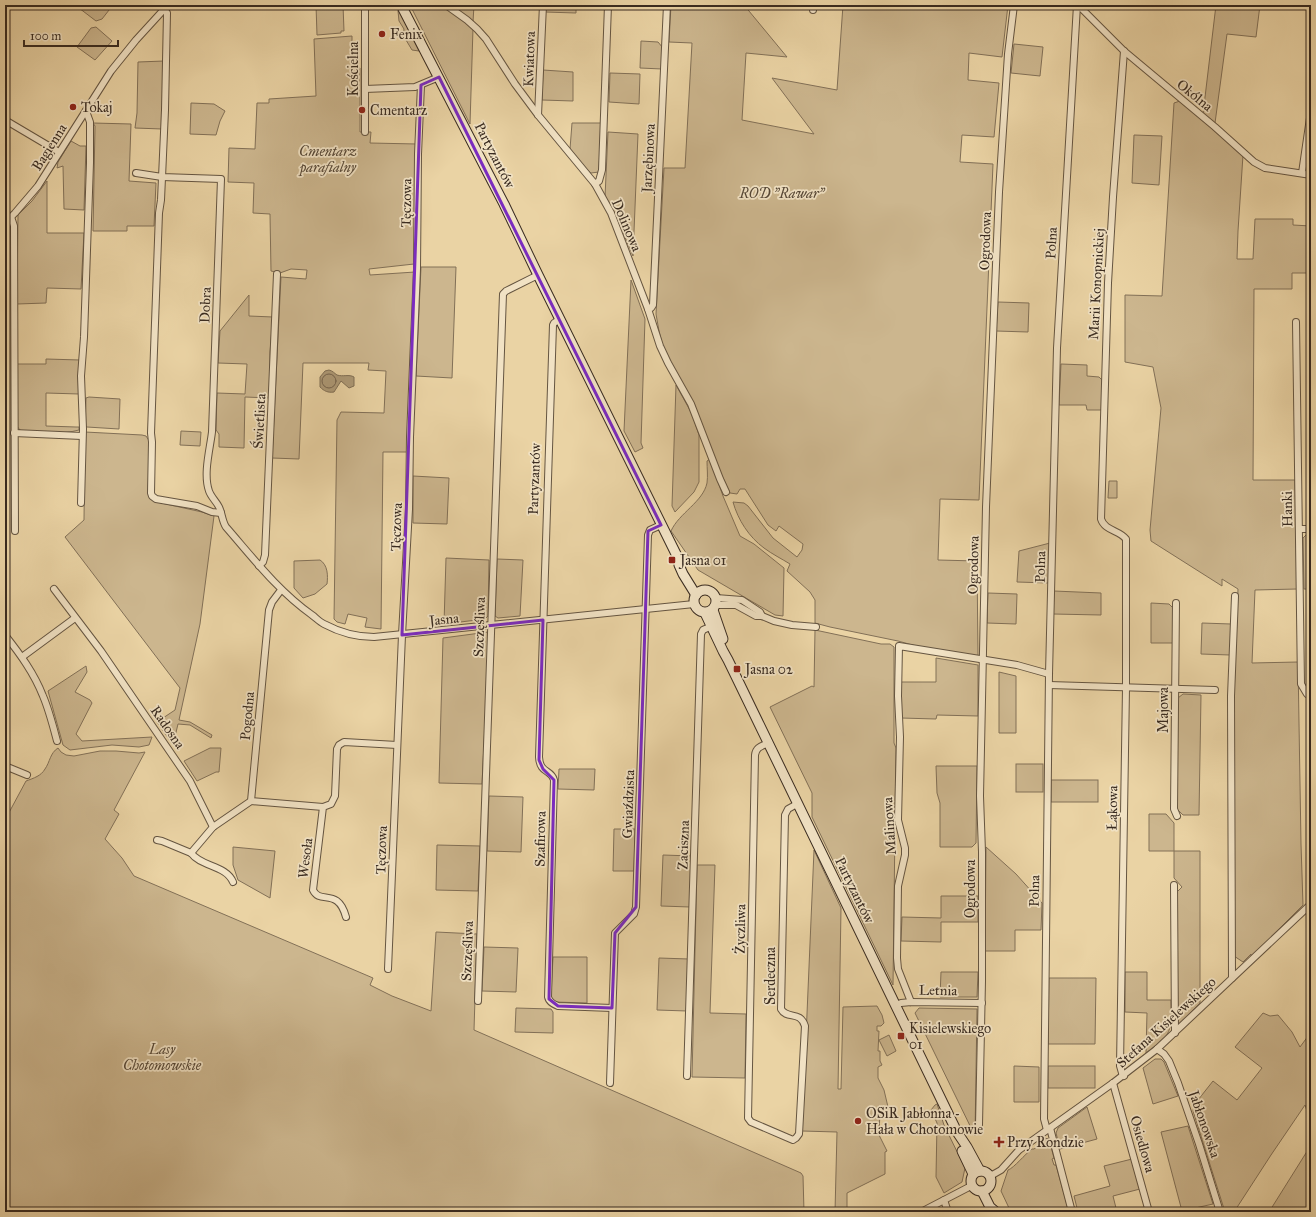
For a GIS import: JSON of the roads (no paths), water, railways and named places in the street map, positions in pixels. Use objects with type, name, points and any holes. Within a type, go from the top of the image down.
[{"type":"street","name":"Kościelna","points":[[365,5],[365,132]]},
{"type":"street","name":"Partyzantów","points":[[401,5],[440,77],[504,204],[679,562],[684,564],[699,593]]},
{"type":"street","name":"Dolinowa","points":[[446,5],[467,20],[486,39],[515,84],[538,115],[595,184],[614,220],[648,309],[660,346],[691,404],[726,492]]},
{"type":"street","name":"Kwiatowa","points":[[538,115],[543,5]]},
{"type":"street","points":[[595,184],[599,181],[602,170],[608,5]]},
{"type":"street","name":"Jarzębinowa","points":[[648,309],[653,305],[667,5]]},
{"type":"street","name":"Ogrodowa","points":[[980,1126],[982,852],[980,796],[986,507],[999,192],[1008,54],[1014,5]]},
{"type":"street","name":"Okólna","points":[[1078,5],[1124,52],[1259,165],[1265,168],[1311,175]]},
{"type":"street","name":"Polna","points":[[1072,1212],[1044,1119],[1049,674],[1057,348],[1078,5]]},
{"type":"street","points":[[166,7],[165,110],[158,229],[151,433],[151,493],[152,496],[156,498],[197,506],[212,512],[221,513]]},
{"type":"street","name":"Bagienna","points":[[5,223],[35,190],[122,56],[166,7]]},
{"type":"street","name":"Marii Konopnickiej","points":[[1124,52],[1107,291],[1101,519],[1106,527],[1120,534],[1126,539]]},
{"type":"street","points":[[365,88],[402,88],[421,85],[440,77]]},
{"type":"street","name":"Tęczowa","points":[[388,969],[402,635],[409,509],[410,437],[417,269],[418,154],[421,85]]},
{"type":"street","points":[[81,503],[81,376],[84,337],[90,163],[90,122],[86,111]]},
{"type":"street","points":[[1302,173],[1311,111]]},
{"type":"street","points":[[5,120],[59,152]]},
{"type":"street","points":[[136,173],[162,176]]},
{"type":"street","name":"Dobra","points":[[162,176],[221,179],[212,432],[208,453],[208,487],[221,513]]},
{"type":"street","points":[[11,217],[14,226],[14,531]]},
{"type":"street","name":"Świetlista","points":[[260,566],[263,562],[265,554],[278,274]]},
{"type":"street","name":"Szczęśliwa","points":[[478,1001],[503,294],[506,290],[538,275]]},
{"type":"street","name":"Partyzantów","points":[[543,620],[553,325],[554,322],[560,319]]},
{"type":"street","name":"Hanki","points":[[1296,322],[1301,684],[1307,694]]},
{"type":"street","points":[[14,433],[82,436]]},
{"type":"street","name":"Jasna","points":[[221,513],[226,527],[281,590],[302,609],[324,624],[347,633],[374,637],[402,635],[694,604]]},
{"type":"street","name":"Gwiaździsta","points":[[610,1083],[615,933],[634,914],[636,907],[648,534],[650,530],[661,525]]},
{"type":"street","points":[[1299,529],[1311,529]]},
{"type":"street","name":"Łąkowa","points":[[1124,1076],[1120,1066],[1126,688],[1126,539]]},
{"type":"street","name":"Radosna","points":[[54,589],[101,651],[190,781],[213,827]]},
{"type":"street","name":"Pogodna","points":[[251,801],[269,610],[272,602],[281,590]]},
{"type":"street","points":[[713,606],[711,592],[708,590],[699,593],[694,599],[694,604],[698,610],[713,606],[736,606],[756,616],[762,616],[782,623],[816,627]]},
{"type":"street","points":[[1232,978],[1231,696],[1235,596]]},
{"type":"street","name":"Majowa","points":[[1176,603],[1174,809],[1177,816]]},
{"type":"street","name":"Partyzantów","points":[[713,606],[714,625],[726,649],[728,660],[957,1132],[967,1147],[976,1172]]},
{"type":"street","points":[[22,657],[75,618]]},
{"type":"street","name":"Szafirowa","points":[[543,620],[539,764],[543,769],[552,775],[554,780],[548,997],[549,1000],[558,1006],[612,1008]]},
{"type":"street","name":"Zaciszna","points":[[687,1076],[701,634],[703,630],[714,625]]},
{"type":"street","points":[[5,635],[22,657],[44,698],[57,741]]},
{"type":"street","name":"Malinowa","points":[[911,1002],[898,969],[897,958],[898,886],[905,855],[905,848],[898,820],[900,737],[898,696],[899,646],[984,659]]},
{"type":"street","points":[[984,659],[1049,674]]},
{"type":"street","points":[[1049,685],[1215,690]]},
{"type":"street","points":[[191,853],[213,827],[251,801],[323,808],[331,804],[335,796],[337,749],[344,742],[397,745]]},
{"type":"street","name":"Życzliwa","points":[[751,1122],[748,1117],[755,755],[759,747],[768,743]]},
{"type":"street","points":[[5,766],[28,775]]},
{"type":"street","name":"Serdeczna","points":[[751,1122],[791,1140],[796,1138],[799,1134],[805,1026],[801,1018],[784,1013],[781,1009],[785,814],[788,809],[798,804]]},
{"type":"street","name":"Wesoła","points":[[323,808],[313,890],[314,893],[318,895],[336,899],[341,905],[346,917]]},
{"type":"street","points":[[157,840],[191,853],[198,859],[226,872],[231,877],[233,882]]},
{"type":"street","points":[[1174,885],[1174,1033]]},
{"type":"street","name":"Stefana Kisielewskiego","points":[[990,1176],[1000,1170],[1019,1150],[1124,1076],[1157,1049],[1311,904]]},
{"type":"street","name":"Letnia","points":[[895,1005],[901,1002],[982,1003]]},
{"type":"street","name":"Jabłonowska","points":[[1157,1049],[1164,1054],[1169,1061],[1178,1083],[1220,1212]]},
{"type":"street","name":"Osiedlowa","points":[[1113,1083],[1149,1212]]},
{"type":"street","points":[[976,1172],[985,1172],[990,1176],[991,1181],[985,1190],[976,1191],[971,1186],[970,1181],[976,1172]]},
{"type":"street","points":[[921,1212],[971,1186]]},
{"type":"street","points":[[985,1190],[995,1204],[995,1211]]},
{"type":"street","points":[[944,1200],[948,1212]]},
{"type":"water","points":[[329,370],[337,375],[354,377],[354,386],[349,388],[341,381],[334,392],[323,390],[320,387],[320,377],[325,371]]},
{"type":"place","name":"Fenix","points":[[382,34]]},
{"type":"place","name":"Tokaj","points":[[73,107]]},
{"type":"place","name":"Cmentarz","points":[[362,110]]},
{"type":"place","name":"Jasna 01","points":[[672,560]]},
{"type":"place","name":"Jasna 02","points":[[737,669]]},
{"type":"place","name":"Kisielewskiego 01","points":[[901,1036]]},
{"type":"place","name":"OSiR Jabłonna - Hała w Chotomowie","points":[[858,1121]]},
{"type":"place","name":"Przy Rondzie","points":[[999,1142]]},
{"type":"park label","name":"Cmentarz parafialny","points":[[328,160]]},
{"type":"park label","name":"ROD \"Rawar\"","points":[[782,193]]},
{"type":"park label","name":"Lasy Chotomowskie","points":[[162,1058]]}]
